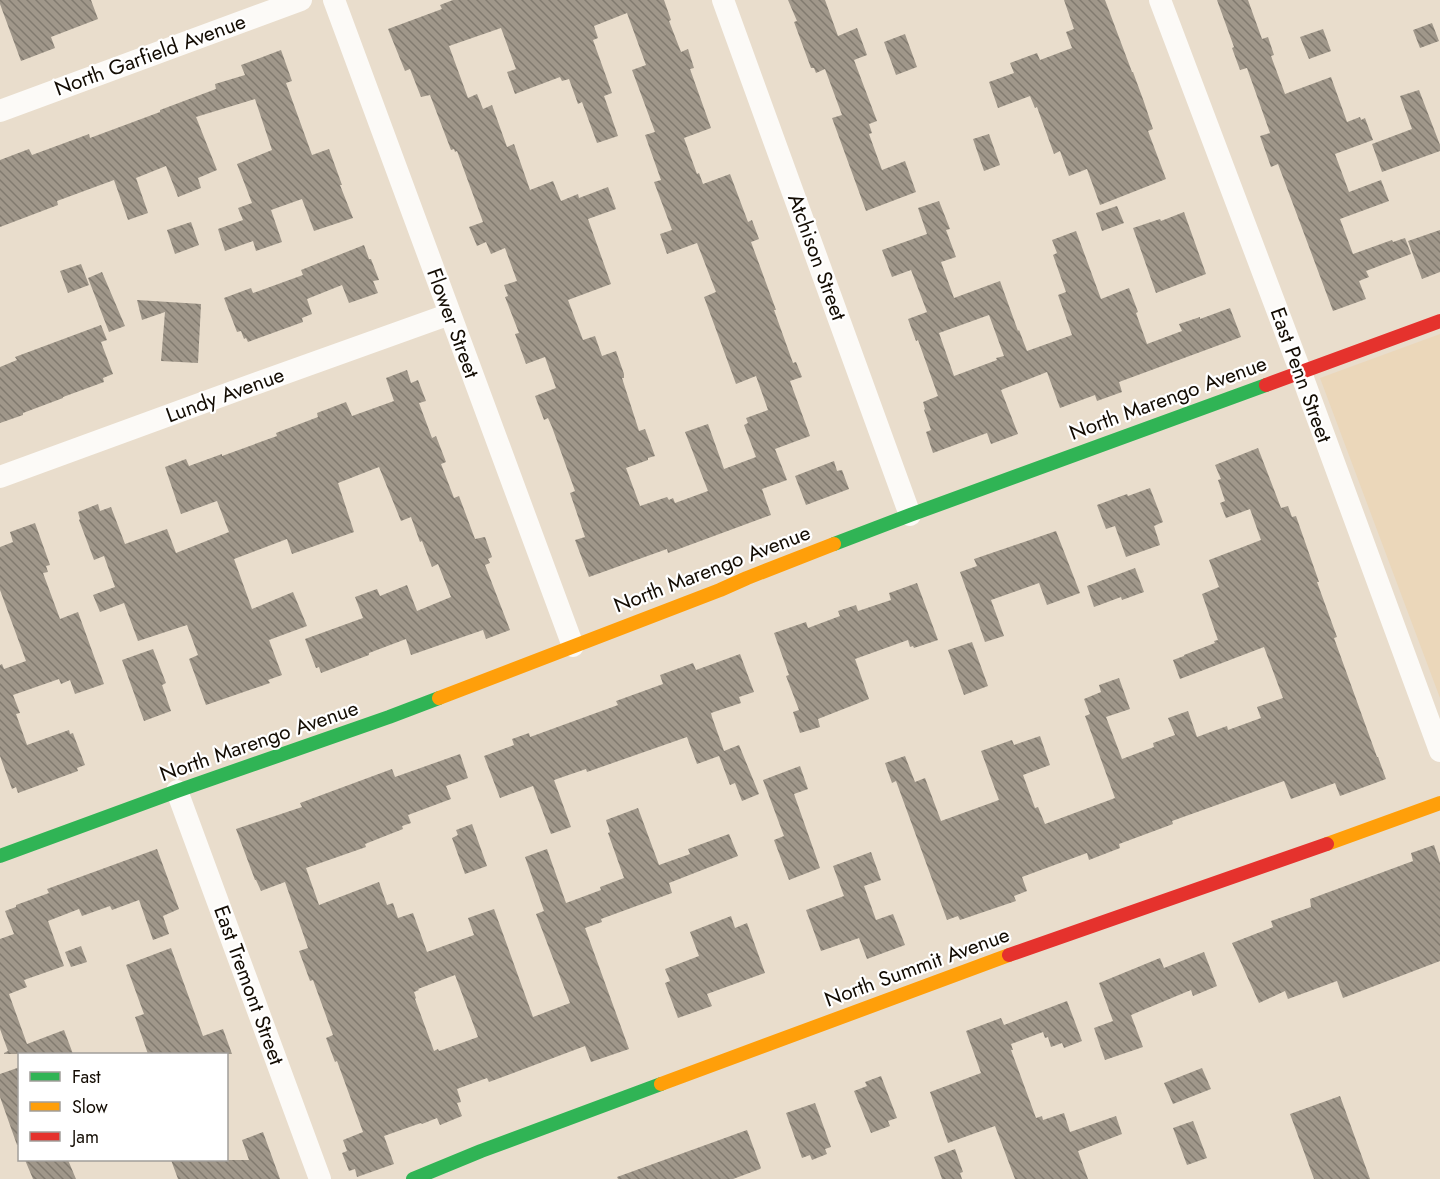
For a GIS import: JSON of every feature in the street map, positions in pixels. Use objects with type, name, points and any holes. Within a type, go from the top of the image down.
[{"type":"street","name":"North Garfield Avenue","points":[[0,111],[301,0]]},
{"type":"street","name":"Flower Street","points":[[334,0],[573,646]]},
{"type":"street","name":"Atchison Street","points":[[723,0],[910,515]]},
{"type":"street","name":"East Penn Street","points":[[1160,0],[1301,373],[1440,751]]},
{"type":"street","name":"Lundy Avenue","points":[[0,477],[450,314]]},
{"type":"street","name":"North Marengo Avenue","points":[[0,856],[389,717],[910,515],[1440,321]]},
{"type":"street","name":"East Tremont Street","points":[[177,791],[320,1179]]},
{"type":"street","name":"North Summit Avenue","points":[[413,1179],[481,1151],[1000,958],[1440,803]]},
{"type":"shaded area","points":[[1440,334],[1440,698],[1320,378]]},
{"type":"building","points":[[0,0],[91,0],[98,19],[51,37],[55,48],[21,61]]},
{"type":"building","points":[[453,0],[664,0],[681,52],[688,49],[694,68],[690,69],[711,128],[684,138],[697,174],[699,173],[703,184],[730,174],[748,222],[752,220],[759,239],[751,242],[793,363],[796,362],[802,377],[790,381],[810,436],[775,449],[787,480],[762,489],[771,515],[668,553],[667,549],[589,577],[575,540],[585,537],[570,493],[575,491],[552,427],[548,418],[544,420],[535,396],[556,388],[545,357],[526,364],[515,334],[519,333],[505,297],[508,296],[504,285],[517,281],[505,248],[491,254],[486,242],[477,246],[469,227],[483,222],[457,151],[451,150],[430,95],[421,97],[410,69],[405,71],[388,29],[442,9],[440,5]],"holes":[[[627,13],[646,65],[632,70],[655,132],[645,135],[661,180],[654,182],[672,230],[660,234],[667,254],[697,243],[716,292],[704,297],[736,384],[756,376],[768,410],[746,418],[748,423],[744,425],[756,457],[724,469],[708,424],[685,432],[708,491],[675,503],[673,498],[669,500],[667,497],[640,506],[626,468],[655,456],[645,429],[639,431],[616,351],[602,356],[595,336],[583,340],[568,300],[611,284],[588,219],[616,209],[608,187],[579,198],[578,194],[561,201],[553,181],[530,190],[514,144],[507,147],[492,105],[483,109],[477,94],[468,98],[449,46],[501,28],[516,69],[507,72],[515,94],[560,77],[562,81],[569,79],[578,104],[582,102],[597,143],[618,136],[604,96],[612,93],[593,40],[598,38],[594,26]]]},
{"type":"building","points":[[788,0],[825,0],[838,36],[857,28],[867,55],[854,60],[877,121],[869,124],[872,133],[869,134],[882,170],[905,161],[916,192],[866,211],[832,118],[842,115],[825,69],[816,73],[814,68],[811,68]]},
{"type":"building","points":[[1064,0],[1105,0],[1144,102],[1153,129],[1148,131],[1166,179],[1100,205],[1087,169],[1069,176],[1060,151],[1054,154],[1037,107],[1035,108],[1030,96],[998,108],[989,82],[1014,73],[1010,63],[1037,53],[1040,60],[1072,48],[1066,32],[1074,29]]},
{"type":"building","points":[[1217,0],[1248,0],[1262,39],[1268,37],[1274,55],[1271,56],[1285,94],[1331,77],[1347,122],[1360,117],[1361,120],[1365,118],[1373,140],[1335,154],[1349,192],[1381,180],[1389,201],[1340,219],[1353,254],[1392,240],[1393,242],[1405,238],[1411,254],[1366,271],[1369,277],[1359,281],[1366,299],[1333,311],[1278,164],[1271,167],[1260,136],[1270,133],[1247,68],[1240,70]]},
{"type":"building","points":[[1432,23],[1439,41],[1420,48],[1413,30]]},
{"type":"building","points":[[1323,29],[1331,51],[1309,59],[1300,37]]},
{"type":"building","points":[[905,34],[917,67],[896,75],[884,42]]},
{"type":"building","points":[[281,50],[292,81],[286,83],[312,155],[329,149],[353,218],[314,231],[302,199],[271,210],[282,242],[256,251],[253,241],[225,251],[218,229],[243,220],[238,208],[252,203],[237,164],[272,150],[255,99],[196,117],[217,170],[198,178],[201,188],[178,197],[166,166],[136,178],[148,213],[128,220],[114,180],[57,201],[58,205],[0,227],[0,160],[29,149],[32,155],[89,134],[90,138],[160,112],[160,110],[216,89],[215,84],[245,75],[241,65]]},
{"type":"building","points":[[1419,90],[1440,145],[1440,151],[1382,172],[1372,144],[1412,129],[1400,96]]},
{"type":"building","points":[[989,134],[1000,165],[984,171],[973,139]]},
{"type":"building","points":[[939,201],[950,229],[946,230],[956,257],[941,262],[954,298],[1000,281],[1027,351],[1072,335],[1058,295],[1066,292],[1053,255],[1057,253],[1052,240],[1076,231],[1101,299],[1129,288],[1147,344],[1182,331],[1179,324],[1230,308],[1241,337],[1119,382],[1122,392],[1097,401],[1095,395],[1060,408],[1047,372],[1001,390],[1018,434],[991,444],[987,433],[933,453],[926,432],[931,430],[923,402],[938,396],[908,319],[927,312],[911,270],[892,277],[882,250],[927,234],[918,208]],"holes":[[[989,315],[1004,356],[954,376],[939,333]]]},
{"type":"building","points":[[1117,206],[1124,223],[1102,231],[1096,213]]},
{"type":"building","points":[[1184,212],[1206,274],[1156,293],[1133,228]]},
{"type":"building","points":[[191,222],[199,245],[175,254],[167,230]]},
{"type":"building","points":[[1440,230],[1440,272],[1422,279],[1408,241]]},
{"type":"building","points":[[364,245],[379,280],[373,281],[378,293],[349,303],[342,285],[307,299],[312,314],[302,318],[303,322],[248,342],[241,331],[237,332],[224,298],[251,288],[253,293],[303,275],[301,270]]},
{"type":"building","points":[[81,264],[89,285],[68,293],[60,271]]},
{"type":"building","points":[[102,272],[125,326],[109,332],[88,278]]},
{"type":"building","points":[[137,300],[201,304],[198,363],[161,361],[165,312],[142,320]]},
{"type":"building","points":[[101,325],[107,340],[101,342],[113,374],[103,378],[104,382],[0,423],[0,367],[17,360],[15,357]]},
{"type":"building","points":[[407,370],[411,383],[418,380],[426,401],[419,403],[432,438],[436,436],[446,462],[441,464],[454,498],[459,496],[475,539],[485,537],[492,557],[488,559],[490,563],[485,565],[510,630],[486,639],[483,630],[411,655],[406,639],[321,673],[319,667],[316,668],[305,639],[363,618],[355,597],[377,589],[380,596],[407,585],[417,611],[451,597],[438,564],[432,567],[411,517],[401,521],[379,467],[338,483],[354,532],[292,554],[287,539],[234,559],[252,609],[293,592],[307,626],[269,640],[282,675],[268,680],[270,683],[206,705],[189,659],[198,655],[187,625],[138,641],[124,603],[100,612],[93,595],[115,587],[104,556],[94,560],[78,512],[98,504],[100,511],[111,507],[125,544],[167,529],[176,553],[229,532],[217,501],[181,514],[165,467],[186,459],[189,466],[222,454],[222,456],[277,436],[276,433],[318,417],[317,413],[346,402],[352,416],[394,401],[386,378]]},
{"type":"building","points":[[1258,448],[1281,508],[1288,506],[1292,517],[1296,516],[1337,637],[1334,638],[1386,779],[1340,796],[1335,783],[1291,799],[1284,781],[1172,821],[1173,824],[1119,844],[1120,848],[1089,860],[1087,853],[1022,877],[1027,891],[1014,896],[1016,901],[960,920],[958,916],[947,920],[896,781],[892,783],[885,763],[905,756],[915,782],[925,778],[941,821],[999,800],[981,751],[1012,740],[1014,745],[1040,736],[1050,765],[1023,775],[1035,808],[1038,807],[1045,824],[1115,798],[1085,716],[1090,714],[1084,699],[1101,692],[1099,685],[1119,678],[1130,709],[1106,717],[1122,759],[1154,747],[1153,743],[1175,735],[1168,718],[1188,711],[1197,737],[1227,726],[1228,730],[1261,718],[1257,707],[1283,698],[1264,647],[1180,679],[1173,660],[1218,640],[1202,594],[1219,587],[1209,560],[1261,540],[1250,509],[1226,518],[1220,503],[1225,501],[1218,480],[1221,479],[1215,465]]},
{"type":"building","points":[[834,461],[837,471],[842,470],[849,489],[806,505],[795,476]]},
{"type":"building","points":[[1150,488],[1163,522],[1154,526],[1160,545],[1126,557],[1115,526],[1106,529],[1097,505]]},
{"type":"building","points":[[35,523],[50,565],[46,566],[48,572],[43,573],[60,619],[78,612],[104,684],[75,694],[70,680],[61,684],[59,679],[13,695],[20,713],[16,714],[27,745],[69,730],[70,734],[73,733],[85,765],[77,768],[78,771],[18,793],[16,787],[12,789],[0,756],[0,665],[2,664],[4,669],[26,661],[0,590],[0,547],[13,542],[10,532]]},
{"type":"building","points":[[1056,531],[1080,593],[1047,605],[1039,583],[991,600],[1004,636],[985,642],[960,572],[977,566],[974,559]]},
{"type":"building","points":[[1135,568],[1144,592],[1122,600],[1121,597],[1094,607],[1087,586]]},
{"type":"building","points":[[917,583],[938,640],[914,648],[910,647],[908,640],[855,659],[869,699],[818,719],[820,727],[800,733],[793,712],[799,710],[786,676],[789,675],[774,633],[806,622],[808,628],[840,616],[838,611],[856,605],[858,611],[891,600],[889,593]]},
{"type":"building","points":[[972,642],[988,686],[964,695],[948,650]]},
{"type":"building","points":[[153,649],[166,683],[162,685],[171,711],[144,721],[122,660]]},
{"type":"building","points":[[740,654],[754,692],[739,697],[741,703],[711,713],[724,751],[739,745],[759,794],[742,801],[735,783],[730,785],[719,756],[697,764],[687,737],[587,772],[586,769],[554,780],[571,827],[551,834],[533,786],[500,798],[484,756],[514,745],[512,739],[529,733],[530,737],[618,705],[616,701],[663,684],[660,675],[693,663],[696,670]]},
{"type":"building","points":[[460,754],[468,778],[446,786],[451,799],[408,815],[411,823],[402,826],[403,829],[365,844],[366,847],[306,868],[319,905],[379,882],[387,905],[393,903],[398,918],[413,913],[427,952],[474,935],[468,918],[494,909],[533,1017],[570,1003],[536,914],[544,911],[525,857],[547,849],[566,903],[601,890],[600,887],[624,878],[608,833],[610,832],[606,820],[638,808],[659,865],[690,854],[688,849],[729,834],[738,856],[669,883],[672,893],[601,919],[602,922],[585,928],[629,1049],[591,1062],[585,1046],[489,1082],[487,1078],[457,1089],[461,1102],[457,1103],[462,1116],[440,1125],[437,1118],[384,1136],[394,1164],[357,1177],[355,1169],[349,1171],[342,1153],[347,1151],[343,1140],[363,1132],[337,1061],[335,1062],[326,1038],[333,1035],[313,980],[310,981],[299,951],[308,948],[285,882],[261,891],[236,829],[302,807],[300,803],[392,769],[395,777]],"holes":[[[455,975],[478,1037],[434,1051],[414,992]]]},
{"type":"building","points":[[800,766],[808,789],[794,794],[820,868],[789,880],[774,840],[784,836],[763,780]]},
{"type":"building","points":[[472,824],[487,866],[465,874],[452,838],[458,835],[456,830]]},
{"type":"building","points":[[1434,845],[1440,863],[1440,961],[1343,998],[1337,981],[1288,999],[1285,991],[1259,1003],[1232,943],[1273,927],[1271,921],[1311,907],[1310,899],[1413,861],[1411,853]]},
{"type":"building","points":[[157,849],[179,909],[163,916],[169,934],[153,940],[139,900],[112,910],[110,906],[82,916],[79,909],[48,921],[64,966],[24,980],[27,987],[9,994],[27,1044],[64,1030],[73,1053],[4,1054],[8,1051],[0,1029],[0,939],[14,934],[5,911],[49,893],[47,889]]},
{"type":"building","points":[[871,852],[881,880],[864,886],[876,920],[893,914],[905,945],[867,959],[859,938],[821,951],[806,910],[844,896],[833,866]]},
{"type":"building","points":[[731,916],[735,928],[747,923],[765,973],[707,994],[712,1006],[678,1018],[665,983],[670,981],[665,969],[699,956],[690,932]]},
{"type":"building","points":[[81,946],[87,962],[71,967],[65,952]]},
{"type":"building","points":[[171,948],[203,1036],[223,1029],[232,1054],[148,1053],[135,1017],[144,1014],[126,965]]},
{"type":"building","points":[[1204,952],[1217,986],[1193,996],[1191,990],[1131,1015],[1143,1047],[1105,1060],[1094,1028],[1113,1021],[1099,983],[1160,958],[1164,968]]},
{"type":"building","points":[[1067,1001],[1082,1041],[1064,1048],[1062,1043],[1051,1047],[1048,1037],[1045,1038],[1043,1032],[1011,1044],[1013,1050],[1011,1050],[1036,1118],[1042,1116],[1043,1120],[1064,1113],[1070,1132],[1116,1116],[1122,1134],[1078,1151],[1088,1179],[1015,1179],[995,1126],[948,1143],[930,1092],[981,1073],[966,1031],[1001,1018],[1004,1025]]},
{"type":"building","points":[[18,1068],[17,1145],[0,1097],[0,1074]]},
{"type":"building","points":[[1202,1068],[1211,1089],[1173,1104],[1164,1083]]},
{"type":"building","points":[[881,1076],[897,1118],[888,1121],[890,1126],[871,1133],[854,1091],[867,1086],[865,1082]]},
{"type":"building","points":[[1340,1096],[1370,1179],[1314,1179],[1290,1114]]},
{"type":"building","points":[[815,1103],[831,1147],[825,1149],[827,1154],[812,1160],[810,1155],[802,1158],[786,1113]]},
{"type":"building","points":[[1193,1121],[1207,1158],[1187,1165],[1173,1128]]},
{"type":"building","points":[[747,1130],[761,1168],[733,1179],[618,1179],[617,1177]]},
{"type":"building","points":[[263,1132],[280,1179],[178,1179],[171,1161],[249,1160],[242,1140]]},
{"type":"building","points":[[955,1149],[963,1172],[960,1173],[962,1179],[942,1179],[934,1157]]},
{"type":"building","points":[[25,1161],[68,1161],[76,1179],[33,1179]]},
{"type":"traffic: fast","points":[[834,544],[1266,385]]},
{"type":"traffic: fast","points":[[0,856],[439,698]]},
{"type":"traffic: fast","points":[[413,1179],[481,1151],[661,1084]]},
{"type":"traffic: slow","points":[[439,698],[834,544]]},
{"type":"traffic: slow","points":[[1327,844],[1440,803]]},
{"type":"traffic: slow","points":[[661,1084],[1009,955]]},
{"type":"traffic: jam","points":[[1266,385],[1440,321]]},
{"type":"traffic: jam","points":[[1009,955],[1327,844]]}]
